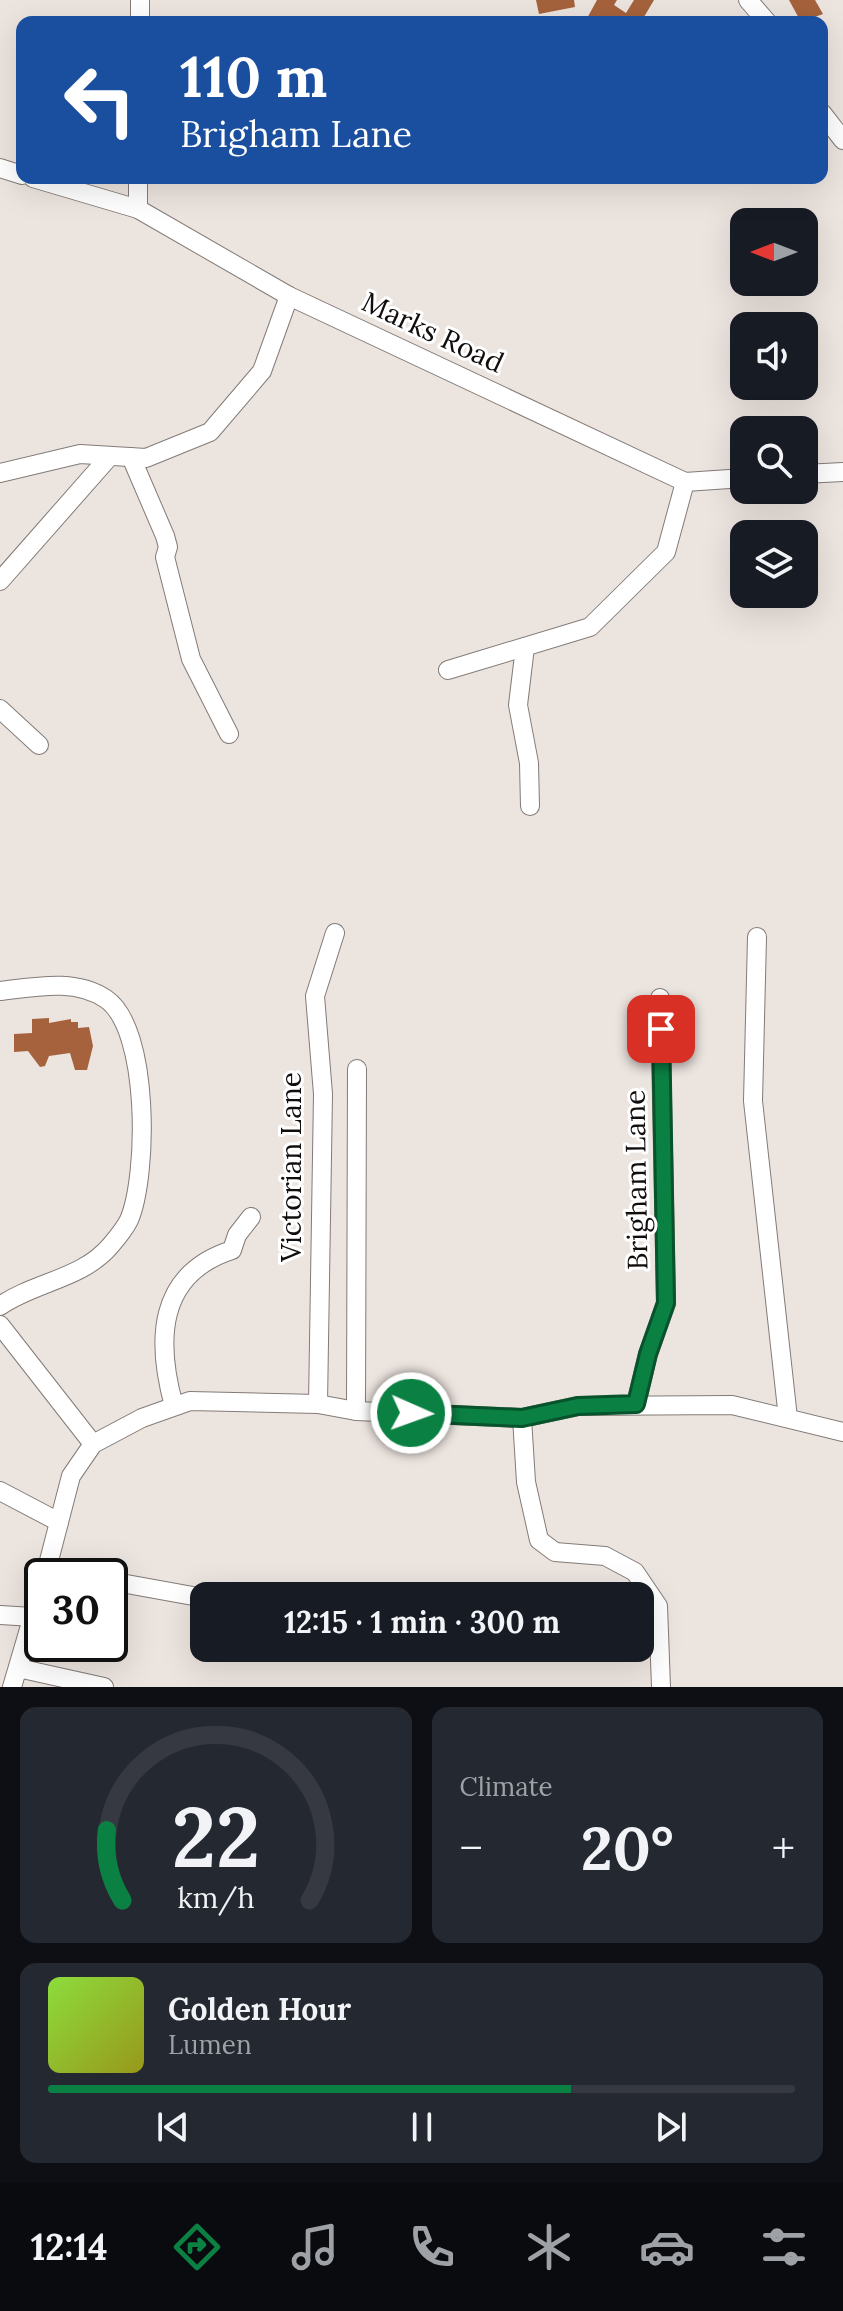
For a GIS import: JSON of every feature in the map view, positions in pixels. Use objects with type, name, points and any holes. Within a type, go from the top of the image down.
[{"type":"street","points":[[748,0],[762,16]]},
{"type":"street","points":[[828,121],[843,140]]},
{"type":"street","name":"Marks Road","points":[[53,184],[138,209],[289,296],[685,482],[730,479]]},
{"type":"street","points":[[138,184],[138,209]]},
{"type":"street","points":[[0,473],[80,454],[146,458],[210,432],[262,371],[289,296]]},
{"type":"street","points":[[0,581],[110,456]]},
{"type":"street","points":[[131,457],[165,536],[168,547],[165,557],[191,659],[229,734]]},
{"type":"street","points":[[818,473],[843,472]]},
{"type":"street","points":[[448,670],[590,627],[666,552],[685,482]]},
{"type":"street","points":[[525,647],[518,705],[529,763],[530,806]]},
{"type":"street","points":[[0,709],[39,745]]},
{"type":"street","name":"Victorian Lane","points":[[318,1404],[323,1094],[315,996],[335,933]]},
{"type":"street","points":[[757,937],[753,1101],[788,1418]]},
{"type":"street","points":[[0,991],[64,986],[88,989],[110,1001],[128,1026],[139,1062],[141,1118],[138,1188],[128,1221],[109,1248],[77,1271],[0,1306]]},
{"type":"street","name":"Brigham Lane","points":[[636,1404],[648,1354],[666,1303],[660,998]]},
{"type":"street","points":[[356,1411],[357,1069]]},
{"type":"street","points":[[174,1406],[164,1353],[169,1304],[175,1292],[201,1267],[216,1255],[232,1250],[237,1235],[251,1217]]},
{"type":"street","points":[[0,1325],[93,1444]]},
{"type":"street","points":[[49,1558],[71,1476],[93,1444],[142,1418],[190,1401],[318,1404],[356,1411],[522,1418],[578,1406],[732,1405],[843,1432]]},
{"type":"street","points":[[522,1418],[526,1482],[539,1540],[555,1552],[605,1556],[635,1572],[658,1606],[661,1687]]},
{"type":"street","points":[[0,1491],[59,1522]]},
{"type":"street","points":[[128,1584],[190,1595]]},
{"type":"street","points":[[0,1615],[24,1616]]},
{"type":"street","points":[[12,1687],[24,1648]]},
{"type":"street","points":[[18,1668],[101,1687]]},
{"type":"building","points":[[536,0],[574,0],[575,7],[539,14]]},
{"type":"building","points":[[597,0],[617,0],[614,5],[626,13],[634,0],[654,0],[645,16],[588,16]]},
{"type":"building","points":[[789,0],[815,0],[823,14],[818,16],[798,16]]},
{"type":"building","points":[[49,1018],[49,1023],[71,1019],[71,1022],[78,1022],[78,1028],[89,1027],[93,1046],[87,1070],[75,1070],[70,1053],[49,1056],[45,1066],[40,1067],[28,1051],[14,1052],[14,1034],[32,1033],[32,1019]]},
{"type":"route","points":[[411,1413],[522,1418],[578,1406],[636,1404],[648,1354],[666,1303],[661,1029]]}]
